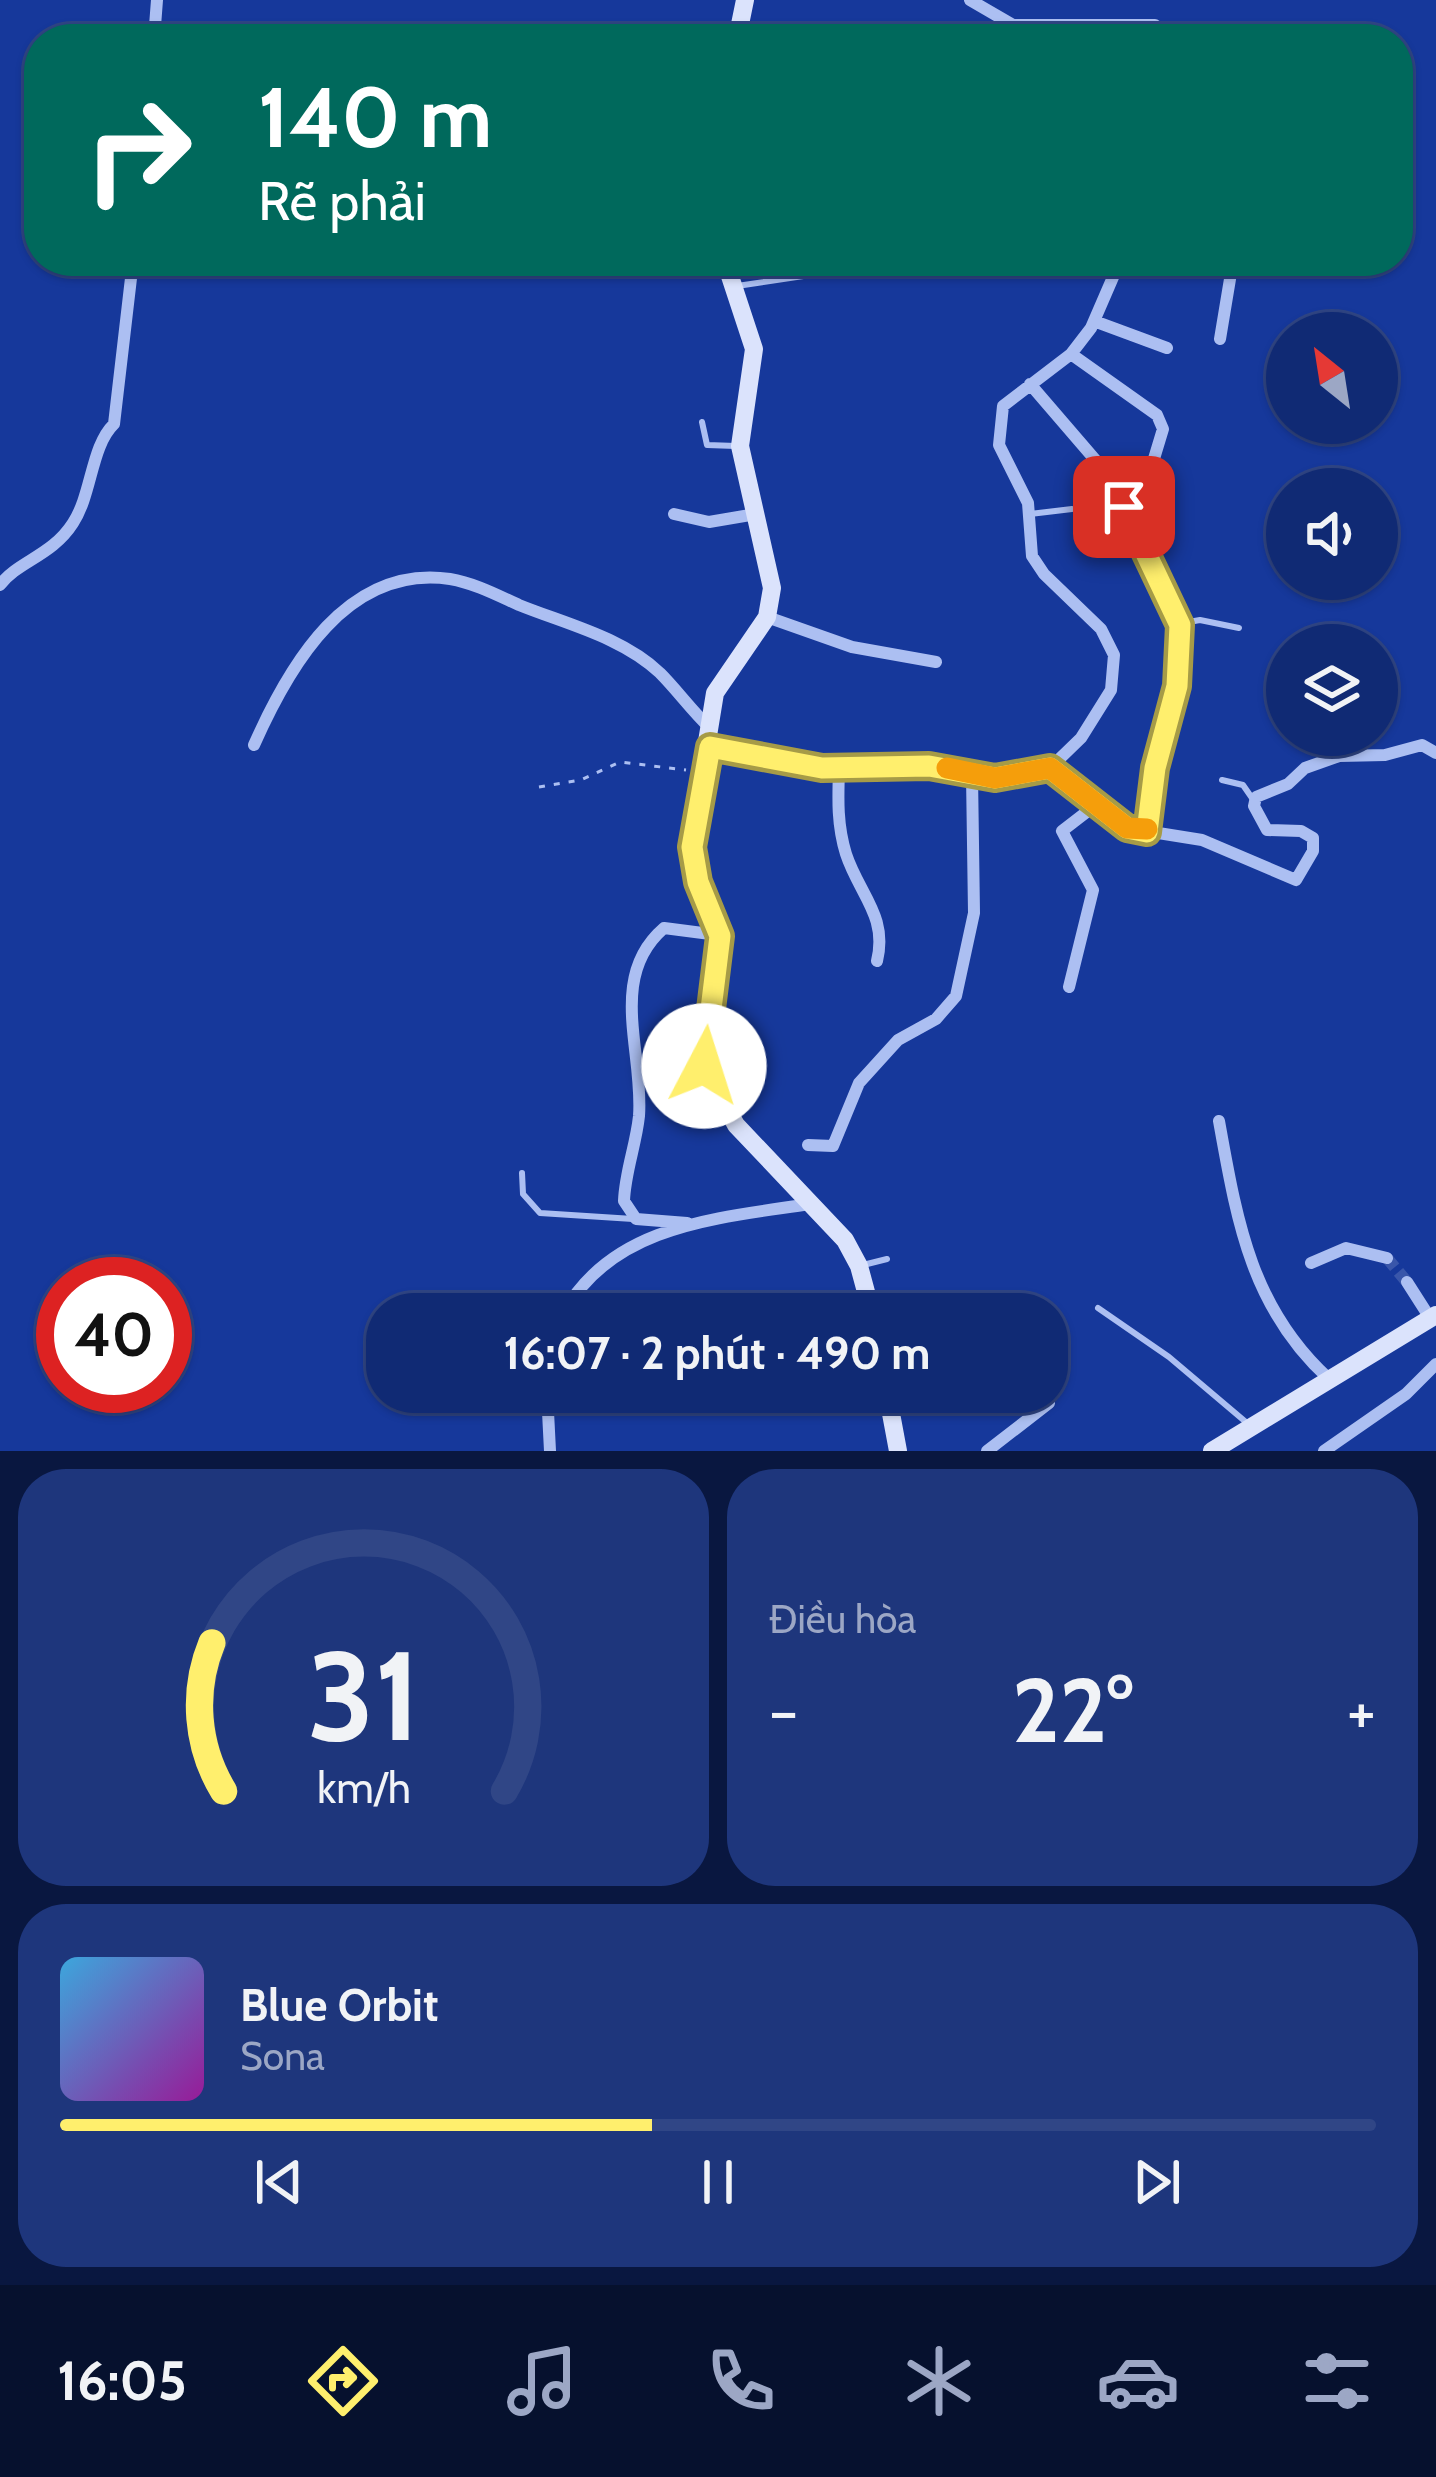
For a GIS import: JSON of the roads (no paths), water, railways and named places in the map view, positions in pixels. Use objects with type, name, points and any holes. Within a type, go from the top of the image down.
[{"type":"street","points":[[970,0],[1000,21],[1025,24]]},
{"type":"street","points":[[0,585],[59,542],[88,494],[104,435],[114,424],[131,276]]},
{"type":"street","points":[[730,276],[754,349],[740,446],[771,570],[767,617],[715,693],[692,847],[698,882],[720,936],[704,1066],[736,1125],[845,1240],[860,1266],[867,1293]]},
{"type":"street","points":[[254,745],[292,664],[321,632],[376,590],[435,578],[464,582],[611,642],[660,674],[710,737],[839,769],[929,766],[995,778],[1050,768],[1082,738],[1111,690],[1114,655],[1101,629],[1033,556],[1030,514],[998,432],[1003,406],[1071,354],[1094,321],[1114,276]]},
{"type":"street","points":[[1220,339],[1230,276]]},
{"type":"street","points":[[1094,321],[1167,348]]},
{"type":"street","points":[[1071,354],[1157,415],[1162,429],[1153,462],[1168,525]]},
{"type":"street","points":[[1030,384],[1110,477],[1180,625],[1177,686],[1155,768],[1147,832]]},
{"type":"street","points":[[674,514],[709,522],[756,514]]},
{"type":"street","points":[[767,617],[852,647],[936,662]]},
{"type":"street","points":[[1050,768],[1127,828],[1202,840],[1300,880],[1313,838],[1301,831],[1267,830],[1253,802],[1288,784],[1305,768],[1339,756],[1385,755],[1422,745],[1436,753]]},
{"type":"street","points":[[839,769],[838,824],[848,861],[877,916],[882,938],[877,961]]},
{"type":"street","points":[[808,1145],[833,1146],[859,1083],[898,1040],[937,1019],[956,995],[974,913],[972,775]]},
{"type":"street","points":[[1069,988],[1093,890],[1062,831],[1097,804]]},
{"type":"street","points":[[720,936],[664,928],[637,962],[630,985],[638,1117],[624,1201],[636,1219],[687,1223],[810,1204]]},
{"type":"street","points":[[1220,1121],[1239,1223],[1263,1293],[1292,1343],[1329,1379]]},
{"type":"street","points":[[575,1293],[608,1259],[687,1223]]},
{"type":"street","points":[[1311,1263],[1346,1248],[1387,1258]]},
{"type":"street","points":[[1212,1451],[1433,1316],[1407,1282]]},
{"type":"street","points":[[1324,1451],[1406,1394],[1436,1364]]},
{"type":"street","points":[[549,1413],[550,1451]]},
{"type":"street","points":[[891,1413],[898,1451]]},
{"type":"street","points":[[987,1451],[1036,1413]]},
{"type":"lane","points":[[734,287],[804,276]]},
{"type":"lane","points":[[702,422],[707,445],[740,446]]},
{"type":"lane","points":[[1030,514],[1072,509]]},
{"type":"lane","points":[[1180,625],[1200,620],[1239,628]]},
{"type":"lane","points":[[1222,780],[1243,785],[1253,802]]},
{"type":"lane","points":[[522,1173],[523,1194],[540,1213],[636,1219]]},
{"type":"lane","points":[[860,1266],[887,1259]]},
{"type":"lane","points":[[1098,1308],[1169,1357],[1251,1427]]},
{"type":"tunnel","points":[[1387,1258],[1407,1282]]}]
